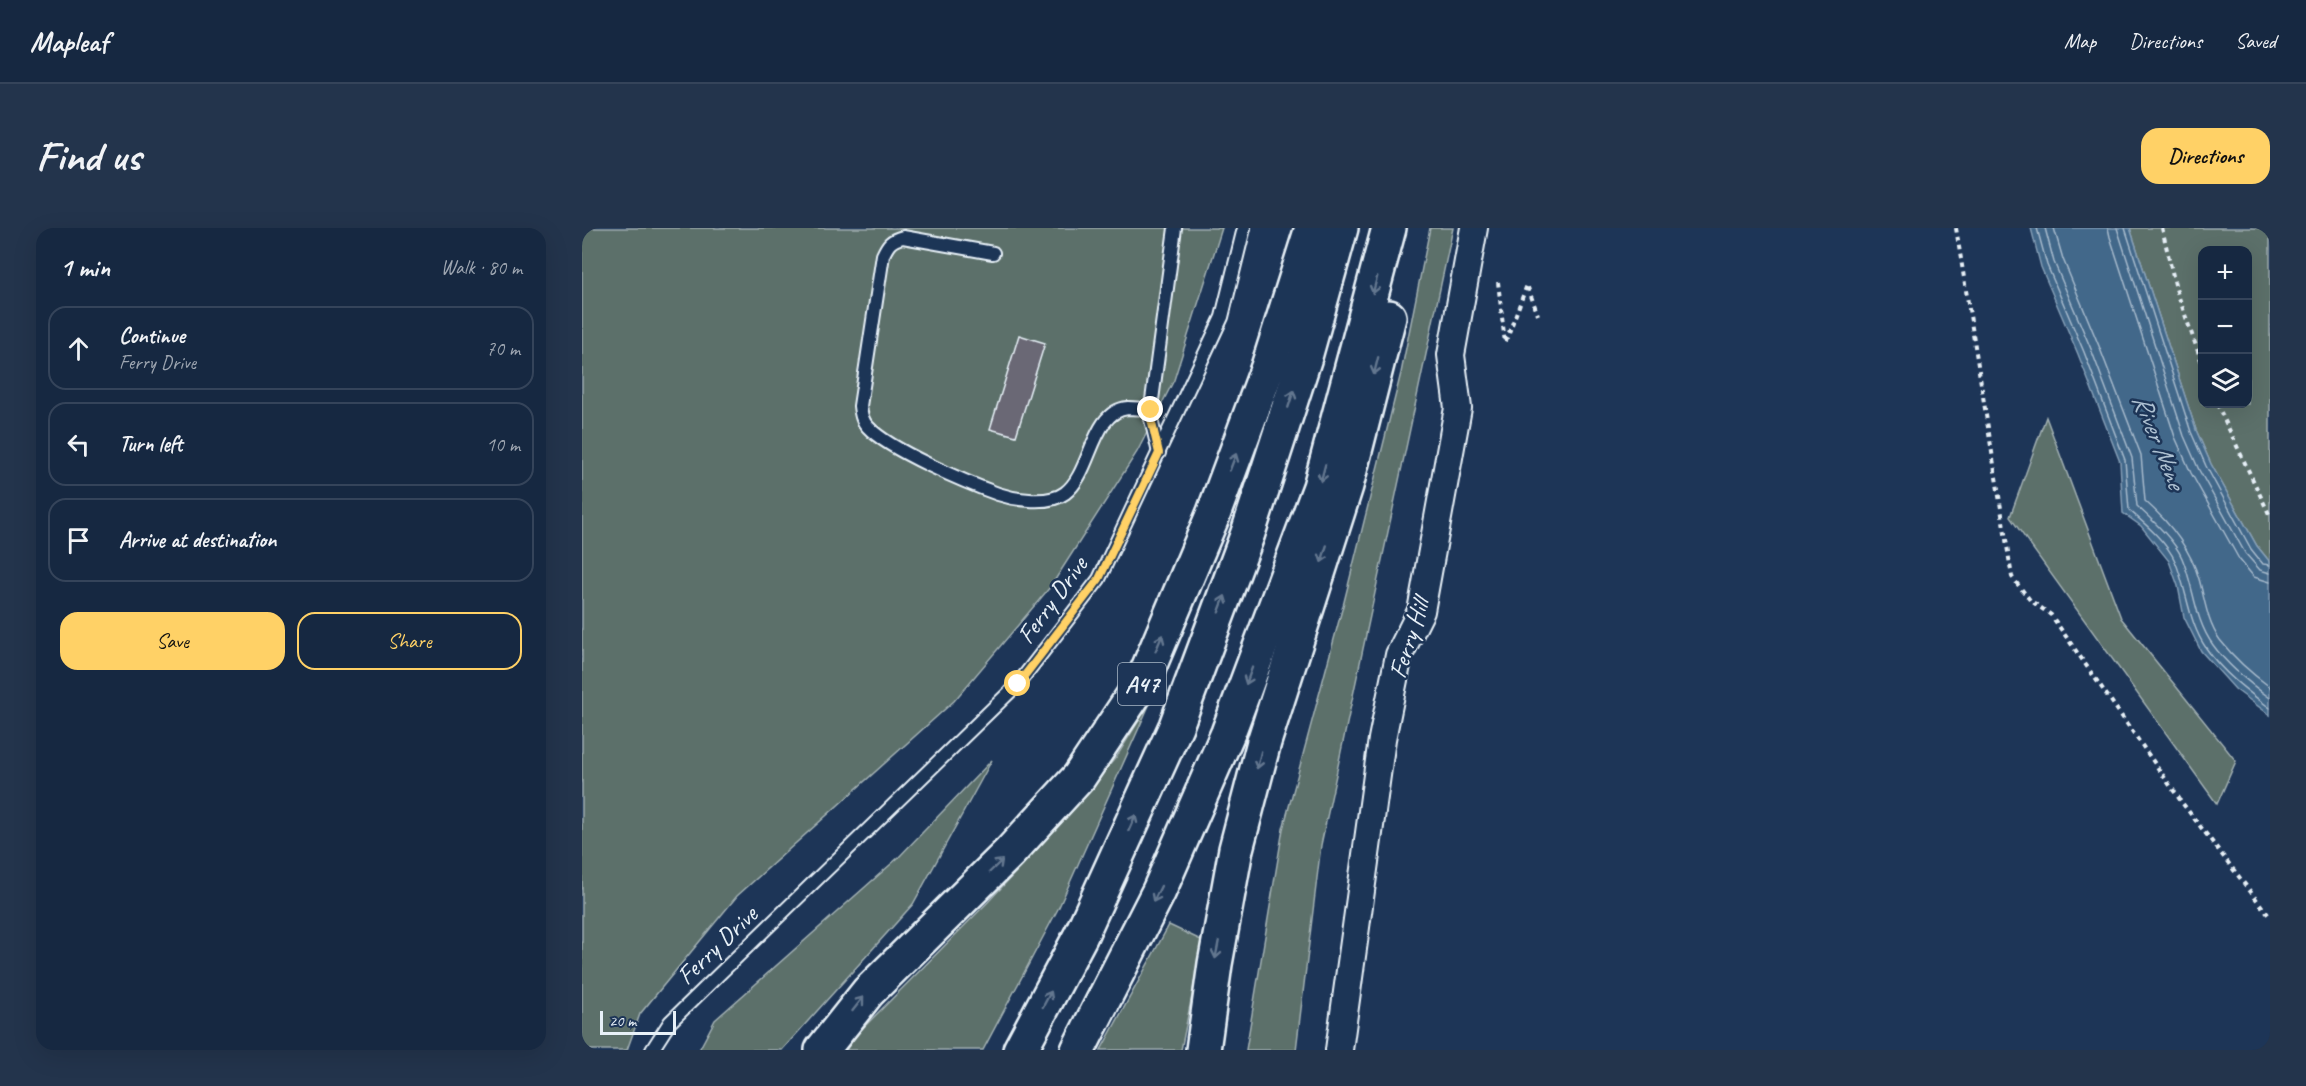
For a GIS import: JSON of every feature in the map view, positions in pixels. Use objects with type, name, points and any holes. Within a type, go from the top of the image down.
[{"type":"highway","name":"A47","points":[[822,1050],[868,992],[1010,852],[1079,777],[1143,681],[1213,515],[1268,367],[1312,228]]},
{"type":"highway","name":"A47","points":[[1020,1050],[1082,935],[1176,726],[1248,533],[1305,357],[1341,228]]},
{"type":"highway","points":[[1078,1050],[1159,891],[1228,733],[1320,487],[1389,228]]},
{"type":"highway","points":[[1203,1050],[1215,964],[1236,849],[1264,742],[1346,486],[1410,228]]},
{"type":"street","name":"Ferry Hill","points":[[1339,1050],[1382,739],[1399,655],[1421,611],[1458,408],[1451,356],[1474,228]]},
{"type":"lane","points":[[1159,453],[1150,415],[1175,228]]},
{"type":"lane","name":"Ferry Drive","points":[[652,1050],[670,1022],[1018,684],[1099,579],[1222,316],[1244,228]]},
{"type":"lane","points":[[993,253],[903,237],[894,239],[888,244],[883,255],[860,406],[863,421],[869,429],[914,457],[999,494],[1017,498],[1049,499],[1065,494],[1077,479],[1086,466],[1101,427],[1113,414],[1126,408],[1151,410]]},
{"type":"path","points":[[1956,228],[2012,577],[2030,600],[2051,615],[2183,804],[2270,917]]},
{"type":"path","points":[[2162,228],[2176,290],[2199,354]]},
{"type":"path","points":[[1498,282],[1505,343],[1527,285],[1538,315]]},
{"type":"path","points":[[2219,408],[2270,516]]},
{"type":"green space","points":[[582,228],[1222,228],[1174,380],[1137,452],[1051,586],[954,701],[737,896],[640,1014],[627,1050],[582,1050]]},
{"type":"green space","points":[[1430,228],[1453,228],[1321,845],[1296,1050],[1246,1050],[1283,829],[1344,602],[1401,373]]},
{"type":"green space","points":[[2130,228],[2270,228],[2270,562],[2257,546],[2211,464],[2196,430]]},
{"type":"green space","points":[[2046,417],[2121,618],[2236,761],[2217,804],[2010,517]]},
{"type":"green space","points":[[1151,701],[1059,907],[983,1050],[846,1050],[857,1034],[988,902],[1064,820],[1117,756]]},
{"type":"green space","points":[[992,760],[913,904],[782,1050],[699,1050],[715,1020],[899,857]]},
{"type":"green space","points":[[1169,925],[1203,941],[1181,1050],[1101,1050]]},
{"type":"water","name":"River Nene","points":[[2031,228],[2130,228],[2196,430],[2211,464],[2257,546],[2270,562],[2270,715],[2235,689],[2201,651],[2184,617],[2178,586],[2169,561],[2141,526],[2123,513],[2120,462],[2041,267]]},
{"type":"building","points":[[1019,335],[1045,343],[1016,436],[990,429]]},
{"type":"route","points":[[1018,684],[1099,579],[1159,453],[1150,415],[1151,410]]}]
